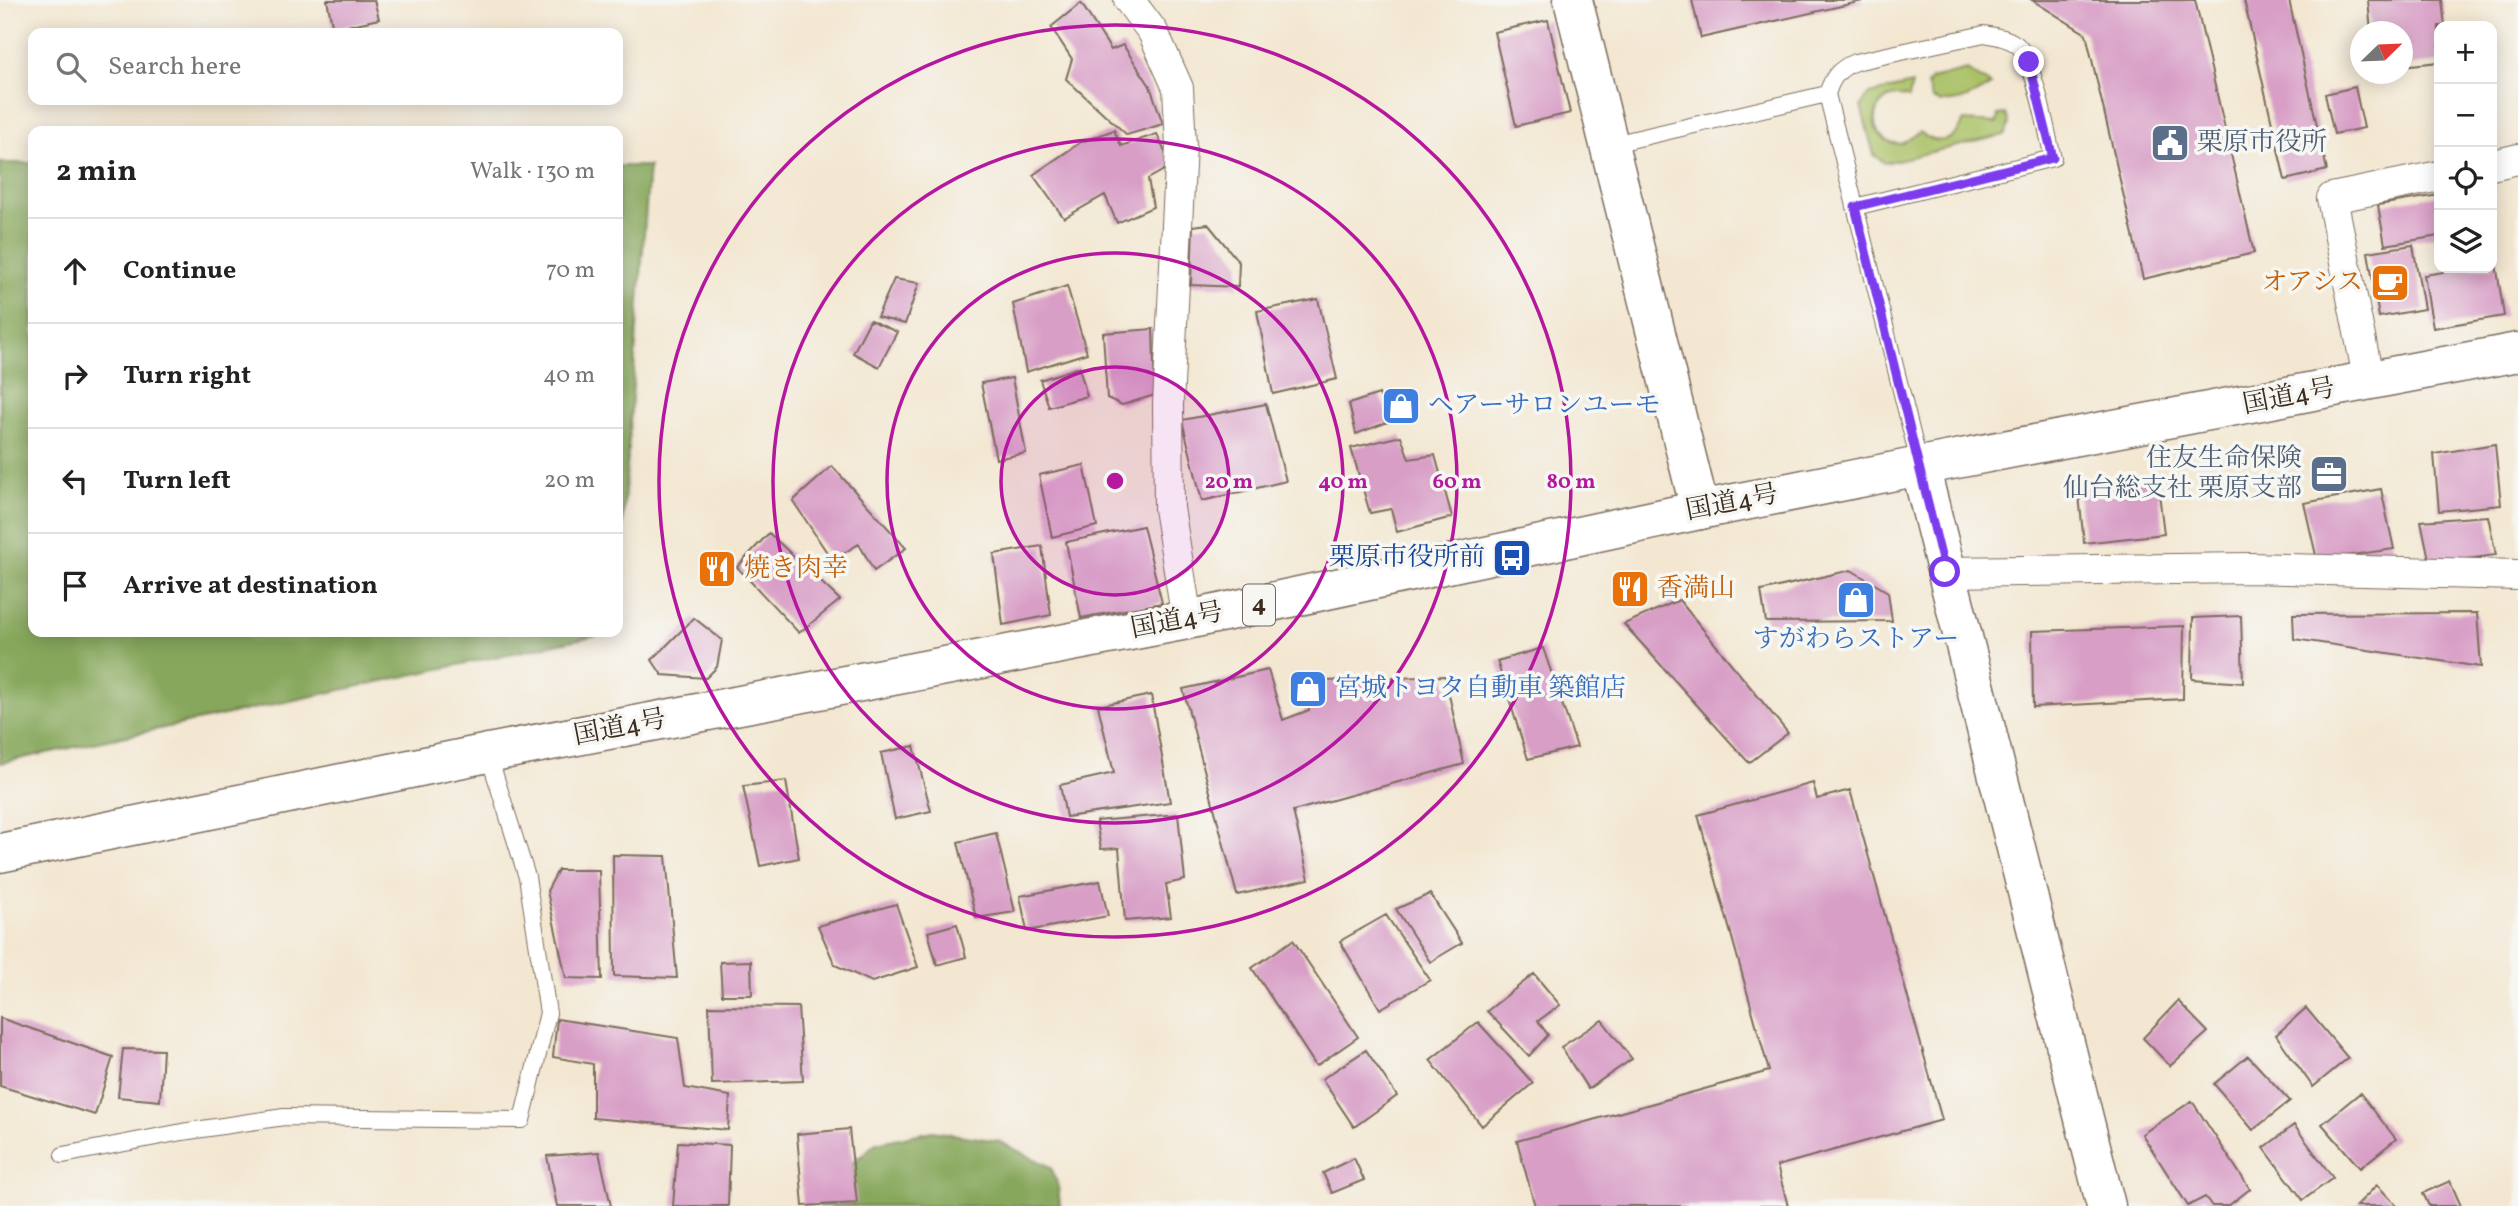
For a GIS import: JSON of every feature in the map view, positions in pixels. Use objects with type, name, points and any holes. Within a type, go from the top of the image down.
[{"type":"main road","points":[[1573,0],[1700,509]]},
{"type":"main road","name":"国道4号","points":[[0,853],[488,753],[1187,620],[1700,509],[2518,352]]},
{"type":"main road","points":[[1920,466],[2106,1206]]},
{"type":"street","points":[[1129,0],[1153,32],[1178,88],[1181,146],[1168,404],[1169,508],[1187,620]]},
{"type":"street","points":[[2497,164],[2518,159]]},
{"type":"street","points":[[2369,382],[2332,198],[2434,177]]},
{"type":"street","points":[[1945,572],[2250,568],[2518,575]]},
{"type":"lane","points":[[1855,207],[2053,158],[2029,62],[2017,45],[2003,38],[1984,34],[1855,62],[1844,66],[1832,78],[1827,94],[1855,207],[1920,466]]},
{"type":"lane","points":[[1609,145],[1827,94]]},
{"type":"lane","points":[[63,1155],[182,1132],[284,1118],[522,1120],[548,1013],[527,877],[488,753]]},
{"type":"green space","points":[[1967,70],[1991,85],[1970,97],[1955,101],[1932,99],[1927,85],[1931,79]]},
{"type":"green space","points":[[1912,84],[1909,98],[1896,96],[1886,99],[1875,115],[1879,134],[1888,141],[1901,144],[1920,132],[1932,139],[1945,140],[1956,133],[1963,121],[1997,123],[1998,115],[2006,114],[2009,123],[2005,135],[1885,163],[1874,155],[1861,106],[1869,94]]},
{"type":"green space","points":[[0,163],[28,163],[28,637],[589,637],[0,763]]},
{"type":"green space","points":[[623,166],[649,166],[623,518]]},
{"type":"green space","points":[[932,1131],[998,1141],[1051,1167],[1058,1185],[1060,1206],[819,1206],[831,1182],[876,1143]]},
{"type":"building","points":[[327,0],[374,0],[379,19],[333,28]]},
{"type":"building","points":[[1692,0],[1863,0],[1863,1],[1701,38]]},
{"type":"building","name":"栗原市役所","points":[[2032,0],[2195,0],[2254,253],[2143,279],[2086,34]]},
{"type":"building","points":[[2244,0],[2289,0],[2327,170],[2285,180]]},
{"type":"building","points":[[2368,0],[2442,0],[2444,21],[2434,21],[2434,63],[2413,65],[2413,21],[2370,21]]},
{"type":"building","points":[[1081,3],[1111,50],[1123,45],[1150,86],[1163,124],[1127,135],[1066,79],[1072,59],[1051,27]]},
{"type":"building","points":[[1548,20],[1570,113],[1516,126],[1494,32]]},
{"type":"building","points":[[2355,87],[2364,128],[2334,134],[2325,94]]},
{"type":"building","points":[[1114,130],[1121,146],[1157,134],[1171,166],[1148,179],[1153,207],[1117,223],[1105,195],[1064,218],[1033,175],[1081,142]]},
{"type":"building","points":[[2434,196],[2434,237],[2385,245],[2378,205]]},
{"type":"building","points":[[1208,224],[1239,262],[1238,287],[1191,285],[1193,226]]},
{"type":"building","points":[[2413,245],[2424,309],[2379,317],[2368,252]]},
{"type":"building","points":[[2497,270],[2504,316],[2433,328],[2424,275],[2497,273]]},
{"type":"building","points":[[894,279],[919,283],[905,324],[877,317]]},
{"type":"building","points":[[1067,286],[1087,353],[1026,372],[1013,304]]},
{"type":"building","points":[[1318,299],[1337,379],[1273,394],[1257,311]]},
{"type":"building","points":[[870,320],[897,332],[879,367],[853,353]]},
{"type":"building","points":[[1153,329],[1155,395],[1122,405],[1107,398],[1103,333]]},
{"type":"building","points":[[1079,367],[1087,396],[1049,407],[1040,380]]},
{"type":"building","points":[[1012,378],[1026,453],[996,459],[981,383]]},
{"type":"building","points":[[1379,394],[1391,421],[1356,434],[1349,404]]},
{"type":"building","points":[[1266,404],[1286,481],[1202,501],[1182,420]]},
{"type":"building","points":[[1401,436],[1409,459],[1435,455],[1452,517],[1397,532],[1391,509],[1370,513],[1351,448]]},
{"type":"building","points":[[2495,444],[2501,505],[2439,511],[2434,454]]},
{"type":"building","points":[[1084,465],[1097,526],[1052,537],[1039,475]]},
{"type":"building","points":[[832,466],[906,548],[874,571],[859,544],[832,560],[793,501]]},
{"type":"building","points":[[2157,477],[2164,534],[2084,543],[2078,486]]},
{"type":"building","points":[[2381,489],[2394,549],[2317,560],[2304,503]]},
{"type":"building","points":[[2488,516],[2496,555],[2430,564],[2421,521]]},
{"type":"building","points":[[1143,526],[1162,603],[1081,618],[1066,542]]},
{"type":"building","points":[[769,533],[840,600],[799,633],[737,567]]},
{"type":"building","points":[[1042,546],[1051,615],[1003,625],[994,554]]},
{"type":"building","points":[[1851,570],[1888,592],[1892,621],[1766,622],[1761,591]]},
{"type":"building","points":[[1679,600],[1788,733],[1749,763],[1624,624]]},
{"type":"building","points":[[2477,613],[2481,667],[2294,639],[2293,614]]},
{"type":"building","points":[[2241,616],[2243,683],[2192,679],[2193,618]]},
{"type":"building","points":[[694,618],[722,640],[717,667],[706,678],[662,675],[652,660]]},
{"type":"building","points":[[2184,626],[2183,699],[2033,707],[2032,631]]},
{"type":"building","points":[[1543,648],[1577,747],[1528,759],[1497,661]]},
{"type":"building","points":[[1268,670],[1283,720],[1309,710],[1303,682],[1445,676],[1464,764],[1293,811],[1309,879],[1237,895],[1183,689]]},
{"type":"building","points":[[1151,695],[1170,802],[1066,817],[1060,785],[1114,773],[1098,706]]},
{"type":"building","points":[[914,746],[931,811],[895,819],[881,753]]},
{"type":"building","points":[[786,781],[799,858],[760,866],[743,786]]},
{"type":"building","points":[[1813,783],[1817,799],[1850,790],[1942,1120],[1777,1166],[1788,1206],[1535,1206],[1517,1141],[1769,1071],[1698,815]]},
{"type":"building","points":[[1178,814],[1185,880],[1166,884],[1171,917],[1125,921],[1119,848],[1101,849],[1096,821]]},
{"type":"building","points":[[996,833],[1015,912],[976,918],[958,842]]},
{"type":"building","points":[[613,855],[666,856],[677,978],[614,976]]},
{"type":"building","points":[[558,870],[599,870],[602,979],[566,978],[547,891]]},
{"type":"building","points":[[1100,881],[1108,916],[1027,931],[1020,896]]},
{"type":"building","points":[[1430,894],[1462,943],[1430,962],[1396,909]]},
{"type":"building","points":[[896,904],[918,967],[872,982],[835,965],[818,926]]},
{"type":"building","points":[[1386,915],[1430,980],[1380,1009],[1340,941]]},
{"type":"building","points":[[957,924],[966,957],[937,965],[928,932]]},
{"type":"building","points":[[1293,940],[1358,1037],[1316,1066],[1252,968]]},
{"type":"building","points":[[751,961],[752,995],[722,995],[720,962]]},
{"type":"building","points":[[1534,974],[1560,1005],[1538,1021],[1548,1035],[1529,1056],[1487,1011]]},
{"type":"building","points":[[2178,1001],[2208,1032],[2170,1066],[2143,1038]]},
{"type":"building","points":[[709,1006],[798,1007],[803,1081],[712,1084]]},
{"type":"building","points":[[2306,1008],[2348,1058],[2313,1087],[2276,1035]]},
{"type":"building","points":[[0,1018],[113,1057],[95,1115],[0,1086]]},
{"type":"building","points":[[557,1019],[678,1038],[685,1088],[730,1096],[728,1130],[593,1118],[593,1064],[553,1057]]},
{"type":"building","points":[[1602,1020],[1632,1059],[1588,1089],[1561,1047]]},
{"type":"building","points":[[1478,1022],[1533,1083],[1482,1126],[1430,1060]]},
{"type":"building","points":[[123,1049],[163,1050],[160,1101],[118,1097]]},
{"type":"building","points":[[1366,1050],[1397,1096],[1354,1127],[1322,1079]]},
{"type":"building","points":[[2248,1056],[2290,1101],[2253,1130],[2214,1084]]},
{"type":"building","points":[[2360,1093],[2396,1139],[2360,1168],[2322,1124]]},
{"type":"building","points":[[2192,1101],[2250,1189],[2228,1206],[2212,1206],[2205,1197],[2188,1206],[2142,1134]]},
{"type":"building","points":[[2294,1125],[2333,1178],[2303,1200],[2264,1148]]},
{"type":"building","points":[[849,1129],[857,1203],[803,1206],[797,1134]]},
{"type":"building","points":[[678,1142],[730,1145],[728,1206],[673,1206]]},
{"type":"building","points":[[599,1152],[611,1206],[557,1206],[547,1156]]},
{"type":"building","points":[[1354,1158],[1364,1180],[1332,1193],[1323,1173]]},
{"type":"building","points":[[2450,1181],[2461,1206],[2429,1206],[2423,1193]]},
{"type":"building","points":[[2377,1185],[2397,1206],[2356,1206]]},
{"type":"place","name":"栗原市役所","points":[[2170,143]]},
{"type":"place","name":"オアシス","points":[[2390,283]]},
{"type":"place","name":"ヘアーサロンユーモ","points":[[1401,406]]},
{"type":"place","name":"住友生命保険 仙台総支社 栗原支部","points":[[2329,474]]},
{"type":"place","name":"栗原市役所前","points":[[1512,558]]},
{"type":"place","name":"焼き肉幸","points":[[717,569]]},
{"type":"place","name":"香満山","points":[[1630,589]]},
{"type":"place","name":"すがわらストアー","points":[[1856,600]]},
{"type":"place","name":"宮城トヨタ自動車 築館店","points":[[1308,689]]},
{"type":"route","points":[[1945,572],[1855,207],[2053,158],[2029,62]]}]
